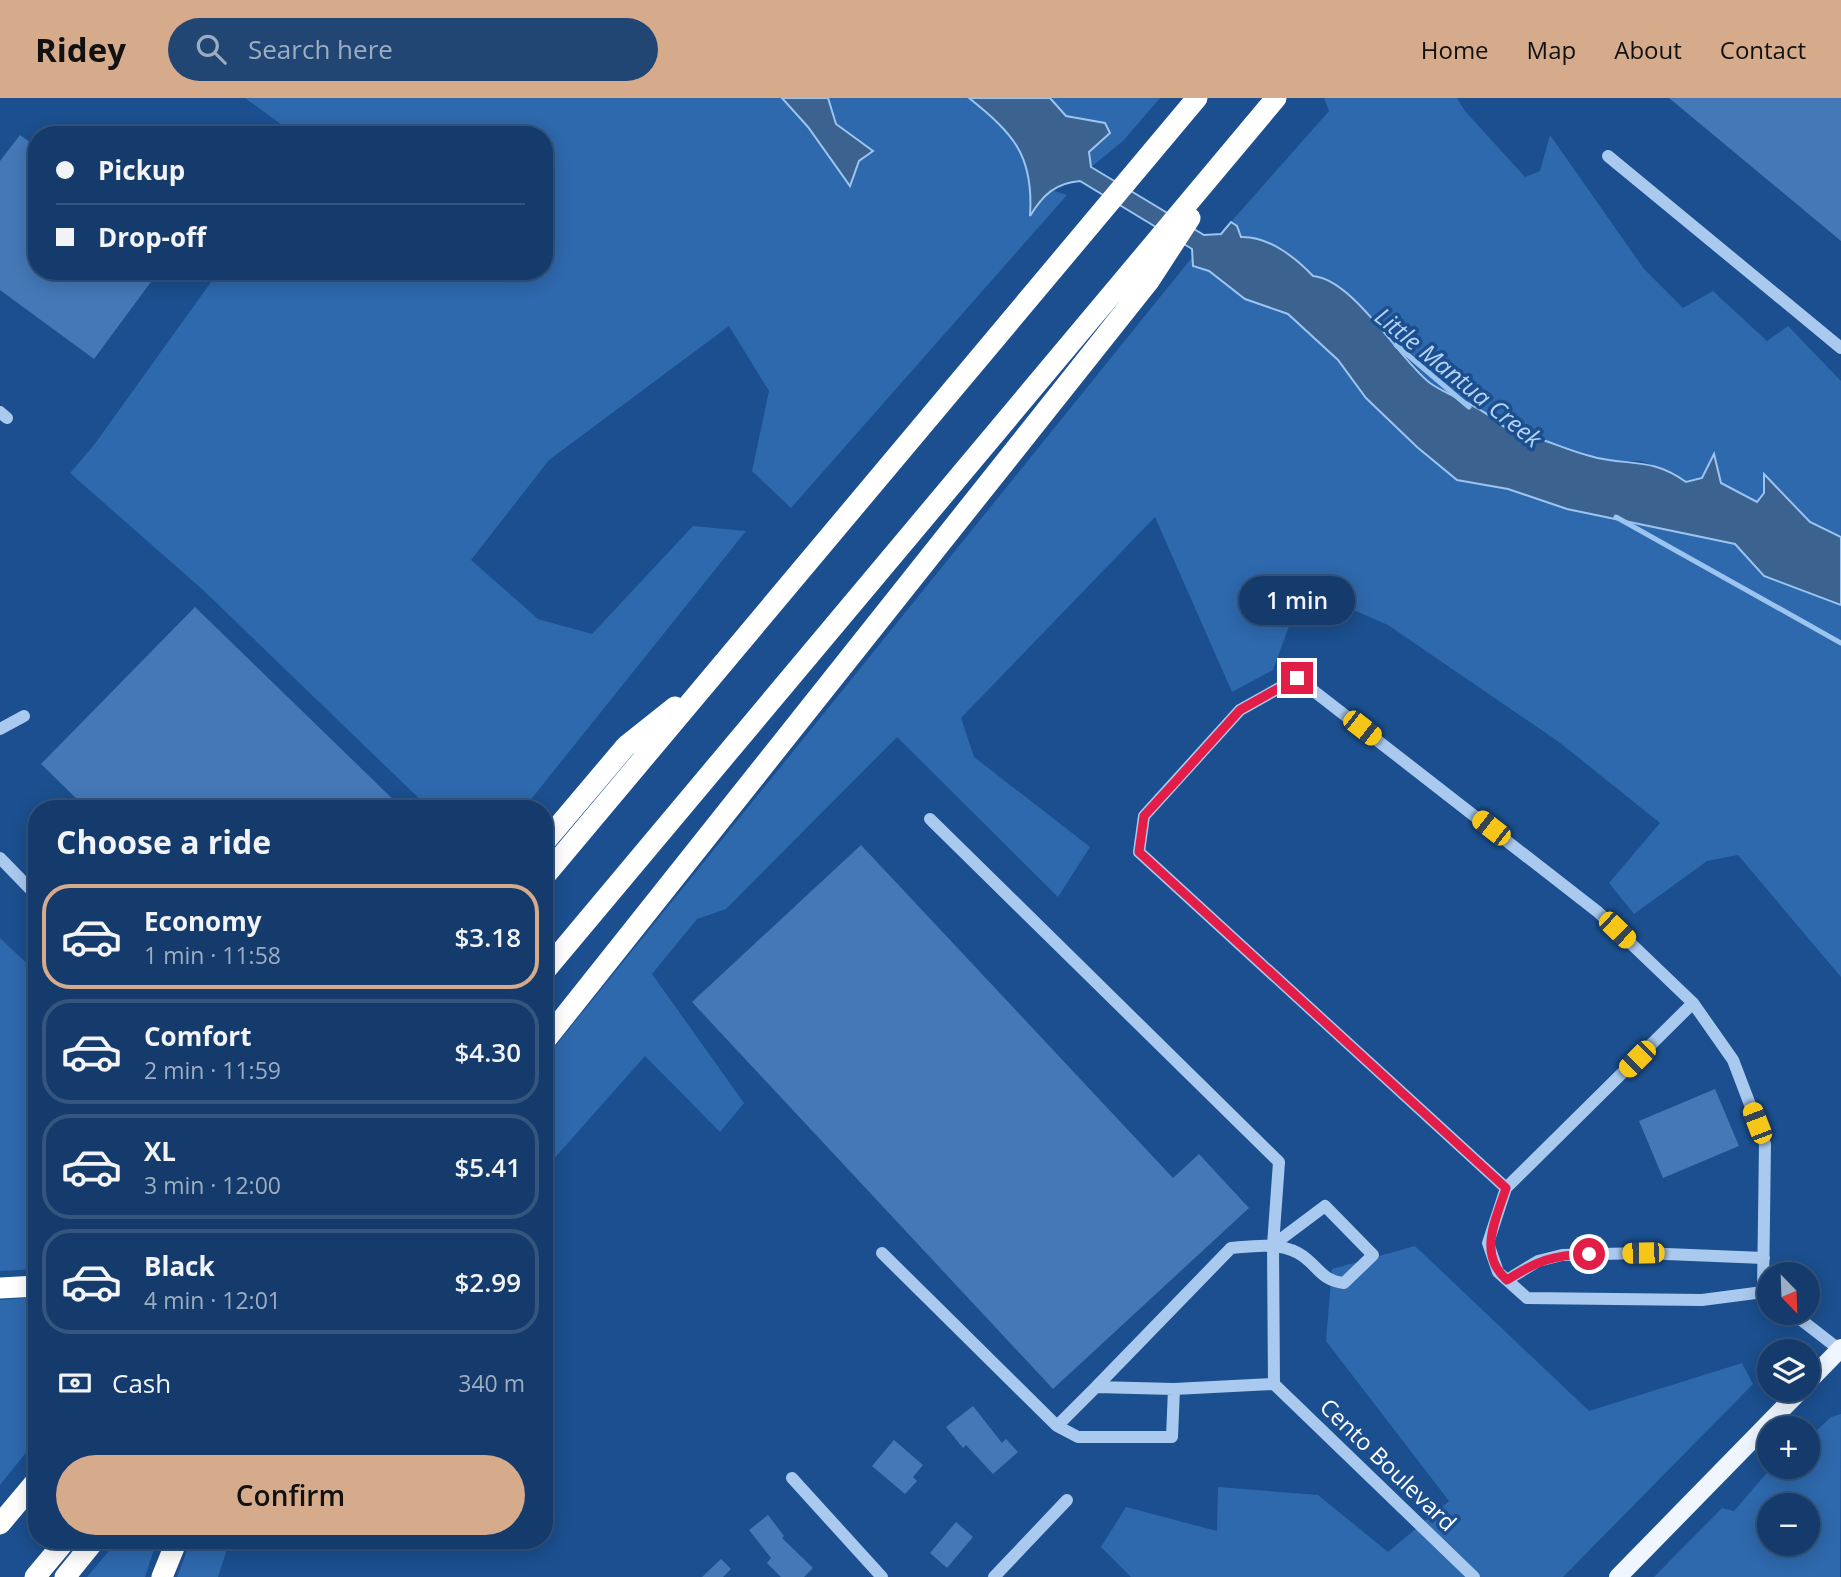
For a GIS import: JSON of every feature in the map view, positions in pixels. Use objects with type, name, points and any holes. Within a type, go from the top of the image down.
[{"type":"highway","points":[[553,1030],[1142,274],[1239,142],[1276,98]]},
{"type":"highway","points":[[553,866],[1196,99]]},
{"type":"highway","points":[[553,961],[1142,274]]},
{"type":"highway","points":[[553,832],[626,746],[712,677]]},
{"type":"highway","points":[[0,1288],[28,1286]]},
{"type":"highway","points":[[0,1524],[28,1491]]},
{"type":"highway","points":[[35,1577],[58,1549]]},
{"type":"highway","points":[[65,1577],[88,1549]]},
{"type":"highway","points":[[162,1577],[173,1549]]},
{"type":"main road","points":[[1820,1370],[1840,1349]]},
{"type":"main road","points":[[1618,1577],[1789,1402]]},
{"type":"street","points":[[1608,156],[1841,348]]},
{"type":"street","points":[[1506,1188],[1139,852],[1144,816],[1240,710],[1297,678],[1598,912],[1693,1003],[1733,1060],[1765,1144],[1764,1262]]},
{"type":"street","points":[[0,729],[24,716]]},
{"type":"street","points":[[930,819],[1279,1162],[1273,1245],[1274,1384],[1174,1389],[1096,1387]]},
{"type":"street","points":[[0,858],[28,887]]},
{"type":"street","points":[[1693,1003],[1506,1188],[1488,1243],[1498,1272],[1527,1298],[1702,1300],[1757,1295]]},
{"type":"street","points":[[1057,1426],[1231,1248],[1273,1245],[1299,1253],[1329,1281],[1344,1283],[1373,1255],[1325,1206],[1273,1245]]},
{"type":"street","points":[[882,1253],[1057,1426],[1077,1437],[1172,1437],[1174,1389]]},
{"type":"street","points":[[1507,1280],[1538,1261],[1562,1255],[1643,1253],[1764,1258]]},
{"type":"street","points":[[1808,1325],[1840,1349]]},
{"type":"street","name":"Cento Boulevard","points":[[1274,1384],[1474,1577]]},
{"type":"street","points":[[792,1478],[882,1577]]},
{"type":"street","points":[[994,1577],[1067,1500]]},
{"type":"shaded area","points":[[245,98],[782,98],[808,127],[850,185],[859,161],[873,151],[836,124],[828,98],[969,98],[997,120],[1028,163],[1032,214],[1051,190],[1067,195],[791,508],[752,471],[769,391],[729,326],[549,460],[471,560],[538,619],[592,634],[693,526],[746,531],[530,800],[421,800],[203,590],[70,473],[94,445],[213,280],[553,280],[553,126],[284,126]]},
{"type":"shaded area","points":[[782,98],[828,98],[836,124],[873,151],[859,161],[850,186],[808,127]]},
{"type":"shaded area","points":[[969,98],[1050,98],[1066,116],[1105,123],[1110,133],[1089,152],[1091,167],[1204,235],[1221,234],[1231,222],[1237,226],[1241,237],[1261,240],[1280,249],[1313,276],[1328,281],[1360,305],[1430,383],[1476,407],[1513,432],[1590,456],[1650,465],[1686,482],[1702,478],[1714,454],[1721,483],[1757,502],[1764,493],[1764,474],[1810,522],[1841,537],[1841,605],[1764,576],[1735,544],[1567,509],[1508,489],[1457,480],[1417,447],[1366,398],[1338,360],[1288,314],[1245,299],[1209,271],[1193,266],[1192,249],[1080,181],[1063,184],[1050,191],[1030,216],[1028,177],[1018,148],[998,123]]},
{"type":"shaded area","points":[[1050,98],[1160,98],[1123,141],[1091,167],[1089,157],[1075,130]]},
{"type":"shaded area","points":[[1324,98],[1457,98],[1465,111],[1525,177],[1540,171],[1550,135],[1644,269],[1683,308],[1713,291],[1767,341],[1788,326],[1841,381],[1841,537],[1810,522],[1765,475],[1764,493],[1757,503],[1721,483],[1713,455],[1702,478],[1686,482],[1675,473],[1641,461],[1621,462],[1593,457],[1512,432],[1481,409],[1453,398],[1427,380],[1394,341],[1322,277],[1313,276],[1289,255],[1271,244],[1241,237],[1237,226],[1231,222],[1329,111]]},
{"type":"shaded area","points":[[1194,255],[1193,266],[1209,271],[1245,299],[1288,314],[1338,360],[1366,398],[1417,447],[1457,480],[1508,489],[1567,509],[1735,544],[1764,576],[1841,605],[1841,977],[1738,855],[1707,861],[1634,914],[1609,883],[1660,823],[1559,742],[1388,625],[1303,588],[1273,670],[1232,692],[1155,517],[961,718],[974,757],[1090,847],[1058,897],[897,737],[726,909],[697,919],[652,974],[744,1103],[720,1132],[645,1056],[553,1160],[553,1049]]},
{"type":"shaded area","points":[[0,938],[28,964],[28,1269],[0,1271]]},
{"type":"shaded area","points":[[1415,1246],[1589,1411],[1742,1363],[1753,1384],[1563,1577],[1131,1577],[1101,1547],[1126,1507],[1217,1531],[1218,1487],[1318,1495],[1388,1552],[1449,1501],[1326,1341],[1332,1269]]},
{"type":"shaded area","points":[[28,1298],[28,1450],[0,1485],[0,1300]]},
{"type":"shaded area","points":[[1841,1414],[1840,1577],[1654,1577],[1722,1508],[1734,1511],[1762,1479],[1820,1479],[1820,1428],[1831,1417]]},
{"type":"shaded area","points":[[110,1549],[154,1549],[145,1577],[87,1577]]},
{"type":"shaded area","points":[[188,1549],[227,1549],[218,1577],[177,1577]]},
{"type":"building","points":[[1669,98],[1841,98],[1841,241]]},
{"type":"building","points":[[20,135],[28,141],[28,280],[152,280],[94,359],[0,290],[0,161]]},
{"type":"building","points":[[195,607],[394,800],[78,800],[41,764]]},
{"type":"building","points":[[861,845],[1173,1178],[1199,1154],[1249,1208],[1053,1389],[692,1002]]},
{"type":"building","points":[[1715,1089],[1739,1146],[1663,1178],[1639,1121]]},
{"type":"building","points":[[973,1406],[1002,1443],[1006,1439],[1018,1452],[993,1474],[966,1445],[963,1448],[946,1427]]},
{"type":"building","points":[[894,1440],[923,1465],[913,1477],[917,1481],[905,1494],[872,1466]]},
{"type":"building","points":[[768,1515],[784,1536],[782,1538],[813,1568],[804,1577],[781,1577],[767,1563],[771,1558],[749,1530]]},
{"type":"building","points":[[956,1522],[973,1537],[947,1568],[930,1553]]},
{"type":"building","points":[[721,1559],[731,1569],[723,1577],[702,1577]]},
{"type":"waterway","name":"Little Mantua Creek","points":[[1396,345],[1469,407]]},
{"type":"waterway","name":"Little Mantua Creek","points":[[1616,517],[1841,643]]},
{"type":"route","points":[[1297,678],[1240,710],[1144,816],[1139,852],[1506,1188],[1488,1243],[1498,1272],[1507,1280],[1538,1261],[1562,1255],[1589,1254]]}]
